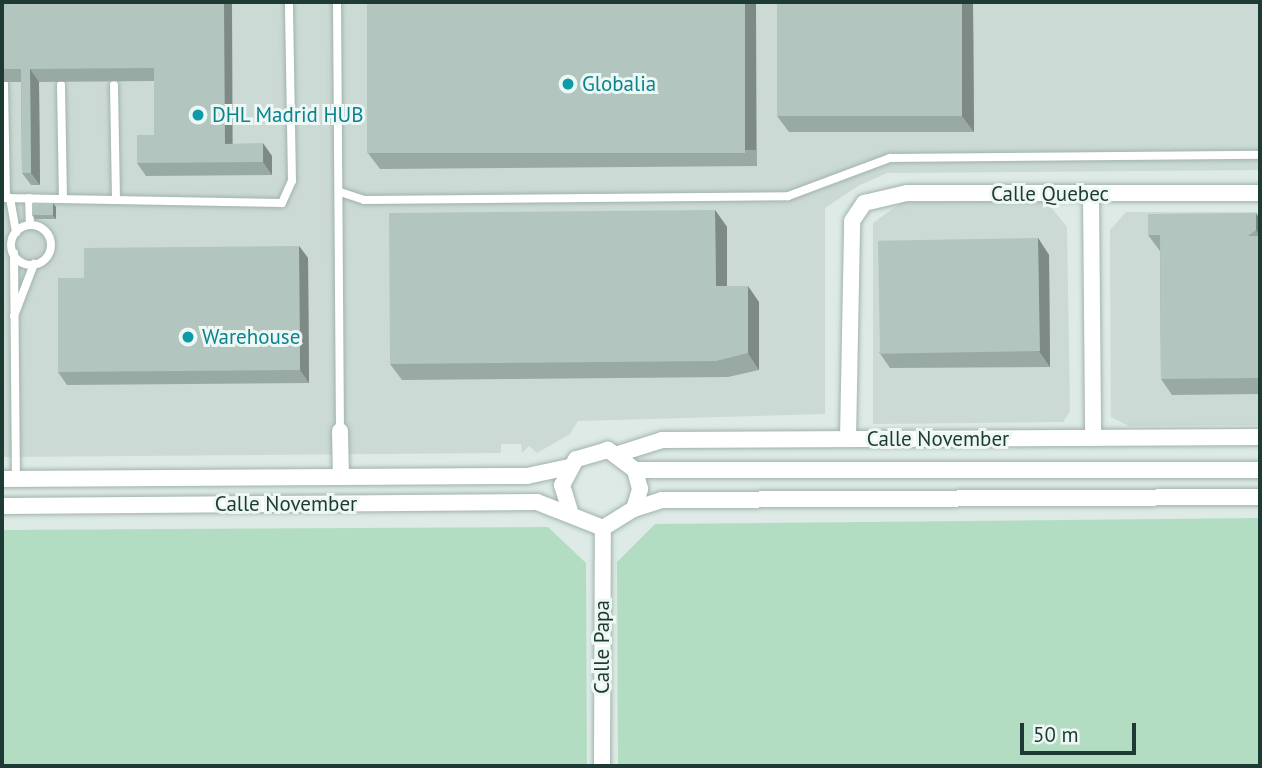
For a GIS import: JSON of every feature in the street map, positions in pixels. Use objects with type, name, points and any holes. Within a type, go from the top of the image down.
[{"type":"street","name":"Calle Quebec","points":[[848,439],[852,221],[864,204],[888,194],[1260,193]]},
{"type":"street","points":[[1091,194],[1093,438]]},
{"type":"street","name":"Calle November","points":[[340,431],[341,477]]},
{"type":"street","name":"Calle November","points":[[618,454],[662,440],[1260,437]]},
{"type":"street","points":[[635,509],[640,489],[635,470],[618,454],[586,453],[569,467],[562,485],[570,512],[603,528],[635,509],[662,500],[1260,497]]},
{"type":"street","name":"Calle November","points":[[9,479],[536,475],[569,467]]},
{"type":"street","name":"Calle November","points":[[635,470],[1260,470]]},
{"type":"street","name":"Calle November","points":[[2,506],[527,502],[570,512]]},
{"type":"street","name":"Calle Papa","points":[[602,766],[603,528]]},
{"type":"lane","points":[[6,198],[116,197],[262,206],[282,203],[290,194],[289,2]]},
{"type":"lane","points":[[337,2],[340,431]]},
{"type":"lane","points":[[4,84],[6,198],[16,232],[13,253],[14,316],[9,479]]},
{"type":"lane","points":[[61,85],[63,198]]},
{"type":"lane","points":[[114,85],[116,197]]},
{"type":"lane","points":[[340,192],[365,200],[788,196],[890,158],[1260,155]]},
{"type":"lane","points":[[29,198],[30,225]]},
{"type":"lane","points":[[14,316],[34,264],[47,257],[51,243],[44,229],[30,225],[16,232]]},
{"type":"lane","points":[[13,253],[34,264]]},
{"type":"shaded area","points":[[2,2],[1260,2],[1260,170],[887,173],[858,186],[825,208],[825,414],[578,421],[570,434],[537,453],[529,446],[522,453],[521,444],[501,444],[501,453],[2,457]]},
{"type":"shaded area","points":[[1045,200],[1067,227],[1070,411],[1063,422],[873,424],[873,223],[902,202]]},
{"type":"shaded area","points":[[1126,212],[1260,212],[1260,425],[1129,426],[1111,417],[1110,230]]},
{"type":"green space","points":[[1260,518],[1260,766],[618,766],[617,562],[655,524]]},
{"type":"green space","points":[[548,527],[586,563],[587,766],[2,766],[2,530]]},
{"type":"building","name":"DHL Madrid HUB","points":[[2,2],[224,2],[225,144],[263,143],[263,162],[137,163],[137,135],[154,135],[154,68],[30,69],[31,173],[22,173],[21,69],[2,69]]},
{"type":"building","name":"Globalia","points":[[367,2],[745,2],[745,153],[367,153]]},
{"type":"building","points":[[777,2],[962,2],[962,116],[777,116]]},
{"type":"building","points":[[32,203],[53,203],[53,215],[32,215]]},
{"type":"building","points":[[715,210],[716,286],[748,286],[748,353],[716,361],[390,364],[389,213]]},
{"type":"building","points":[[1256,213],[1256,230],[1248,236],[1260,236],[1260,378],[1161,379],[1160,235],[1148,235],[1148,214]]},
{"type":"building","points":[[1038,238],[1040,351],[880,354],[878,241]]},
{"type":"building","name":"Warehouse","points":[[299,246],[300,370],[58,372],[58,278],[84,278],[84,248]]},
{"type":"place","name":"Globalia","points":[[568,84]]},
{"type":"place","name":"DHL Madrid HUB","points":[[198,115]]},
{"type":"place","name":"Warehouse","points":[[188,337]]}]
